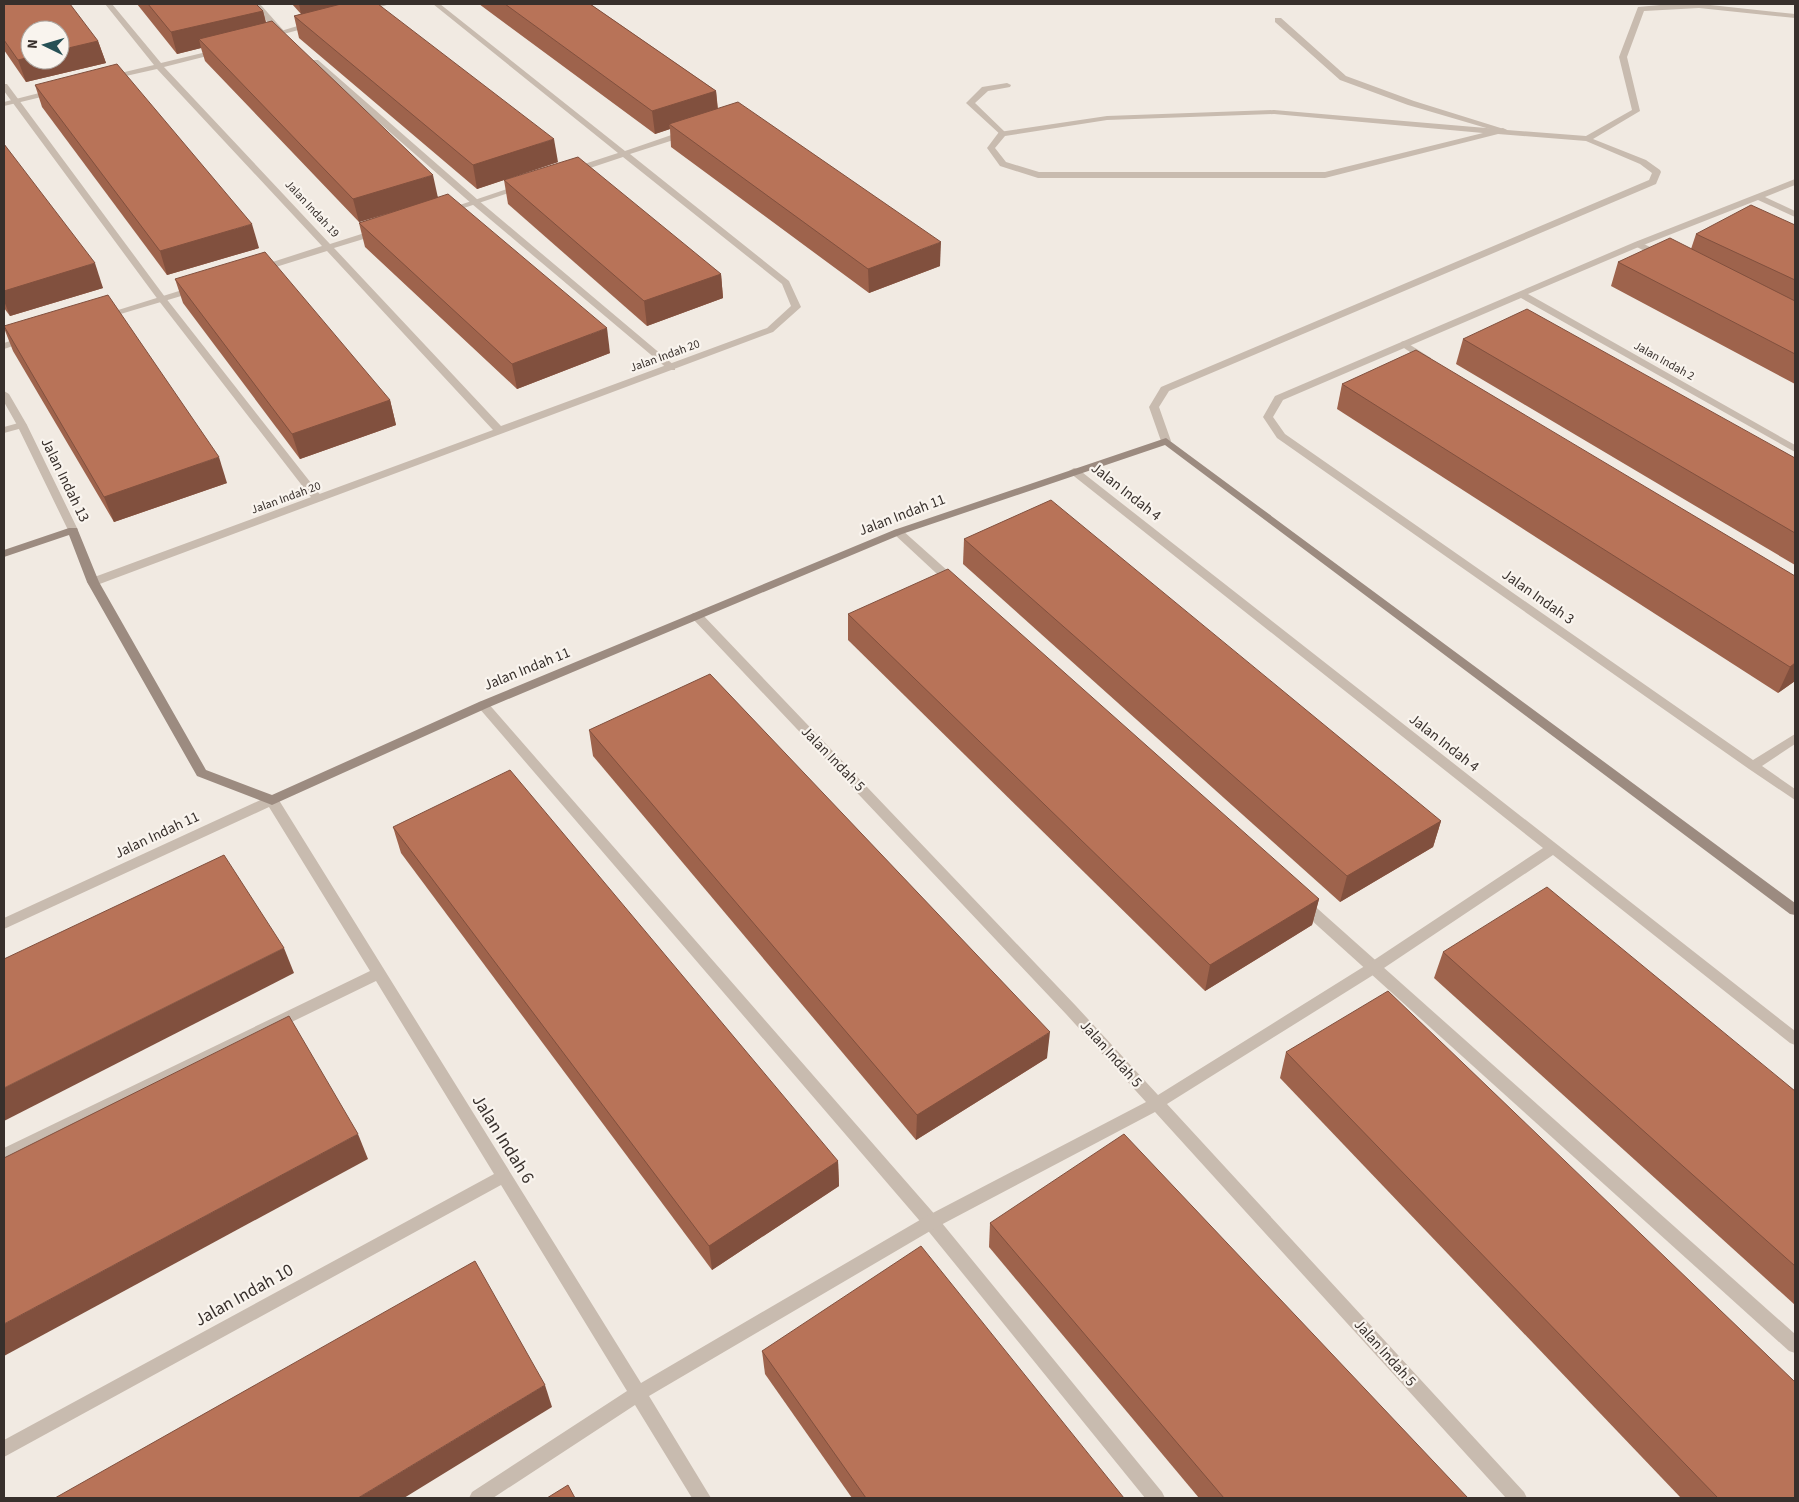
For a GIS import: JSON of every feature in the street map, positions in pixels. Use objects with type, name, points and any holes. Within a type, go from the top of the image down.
[{"type":"street","name":"Jalan Indah 19","points":[[108,4],[159,66],[499,430]]},
{"type":"street","points":[[256,4],[280,33],[288,39]]},
{"type":"street","points":[[357,12],[386,4]]},
{"type":"street","name":"Jalan Indah 20","points":[[93,582],[770,330],[796,307],[786,283],[436,4]]},
{"type":"street","points":[[1587,139],[1636,111],[1623,57],[1641,9],[1670,4],[1731,7],[1795,16]]},
{"type":"street","points":[[1278,20],[1343,78],[1411,103],[1503,130]]},
{"type":"street","points":[[262,38],[319,22]]},
{"type":"street","points":[[101,80],[224,48]]},
{"type":"street","points":[[310,59],[475,202],[672,368]]},
{"type":"street","points":[[1002,134],[970,103],[985,89],[1007,85]]},
{"type":"street","points":[[4,86],[162,299],[318,499]]},
{"type":"street","points":[[4,104],[63,89]]},
{"type":"street","points":[[1503,130],[1326,175],[1038,175],[1003,164],[991,148],[1002,134],[1107,118],[1274,112],[1503,130],[1587,139],[1643,162],[1658,172],[1653,182],[1166,389],[1154,408],[1166,440],[1795,910]]},
{"type":"street","points":[[559,175],[697,130]]},
{"type":"street","points":[[1404,344],[1638,244],[1795,182]]},
{"type":"street","points":[[438,213],[531,184]]},
{"type":"street","points":[[1757,196],[1795,214]]},
{"type":"street","points":[[246,273],[384,230]]},
{"type":"street","points":[[1638,244],[1673,262]]},
{"type":"street","points":[[97,318],[209,284]]},
{"type":"street","name":"Jalan Indah 2","points":[[1521,294],[1795,449]]},
{"type":"street","points":[[4,346],[32,338]]},
{"type":"street","points":[[1404,344],[1437,365]]},
{"type":"street","name":"Jalan Indah 3","points":[[1404,344],[1279,398],[1268,418],[1281,436],[1795,795]]},
{"type":"street","name":"Jalan Indah 13","points":[[4,394],[22,425],[73,530],[93,582],[201,773],[272,800]]},
{"type":"street","points":[[4,430],[22,425]]},
{"type":"street","name":"Jalan Indah 11","points":[[4,924],[483,705],[898,532],[1166,440]]},
{"type":"street","name":"Jalan Indah 4","points":[[1074,471],[1795,1039]]},
{"type":"street","points":[[4,554],[73,530]]},
{"type":"street","points":[[898,532],[964,593]]},
{"type":"street","name":"Jalan Indah 5","points":[[697,616],[1072,1010],[1518,1498]]},
{"type":"street","points":[[483,705],[931,1222],[1156,1498]]},
{"type":"street","points":[[1753,766],[1795,738]]},
{"type":"street","name":"Jalan Indah 6","points":[[272,800],[702,1498]]},
{"type":"street","points":[[478,1498],[637,1394],[931,1222],[1157,1103],[1373,968],[1552,849]]},
{"type":"street","points":[[1292,894],[1795,1345]]},
{"type":"street","points":[[4,1155],[379,973]]},
{"type":"street","name":"Jalan Indah 10","points":[[4,1449],[504,1176]]},
{"type":"building","points":[[4,4],[70,4],[98,41],[70,48],[70,20],[20,20],[20,60],[18,60],[4,40]]},
{"type":"building","points":[[148,4],[256,4],[263,11],[171,32]]},
{"type":"building","points":[[341,4],[378,4],[554,139],[473,165],[294,16]]},
{"type":"building","points":[[505,4],[590,4],[716,91],[652,111]]},
{"type":"building","points":[[272,21],[433,175],[353,199],[199,39]]},
{"type":"building","points":[[117,64],[252,224],[160,251],[35,85]]},
{"type":"building","points":[[738,102],[941,242],[868,269],[669,124]]},
{"type":"building","points":[[4,144],[95,263],[4,291]]},
{"type":"building","points":[[578,157],[721,274],[644,301],[504,180]]},
{"type":"building","points":[[448,194],[607,328],[512,364],[359,223]]},
{"type":"building","points":[[1751,205],[1795,225],[1795,280],[1696,234]]},
{"type":"building","points":[[1670,238],[1795,301],[1795,354],[1618,262]]},
{"type":"building","points":[[265,252],[390,400],[292,434],[175,279]]},
{"type":"building","points":[[108,295],[219,457],[104,497],[4,326]]},
{"type":"building","points":[[1527,309],[1795,458],[1795,533],[1463,339]]},
{"type":"building","points":[[1416,350],[1795,576],[1795,663],[1790,667],[1342,384]]},
{"type":"building","points":[[1051,500],[1441,821],[1347,876],[964,539]]},
{"type":"building","points":[[948,569],[1319,899],[1210,965],[848,614]]},
{"type":"building","points":[[710,674],[1050,1032],[917,1115],[589,730]]},
{"type":"building","points":[[510,770],[838,1161],[709,1246],[393,827]]},
{"type":"building","points":[[224,855],[284,948],[4,1088],[4,959]]},
{"type":"building","points":[[1547,887],[1795,1091],[1795,1266],[1443,952]]},
{"type":"building","points":[[1388,991],[1795,1382],[1795,1498],[1718,1498],[1286,1052]]},
{"type":"building","points":[[289,1016],[358,1134],[4,1324],[4,1158]]},
{"type":"building","points":[[1124,1134],[1468,1498],[1224,1498],[990,1223]]},
{"type":"building","points":[[921,1246],[1124,1498],[866,1498],[762,1351]]},
{"type":"building","points":[[475,1261],[545,1385],[358,1498],[55,1498]]},
{"type":"building","points":[[568,1485],[575,1498],[547,1498]]}]
